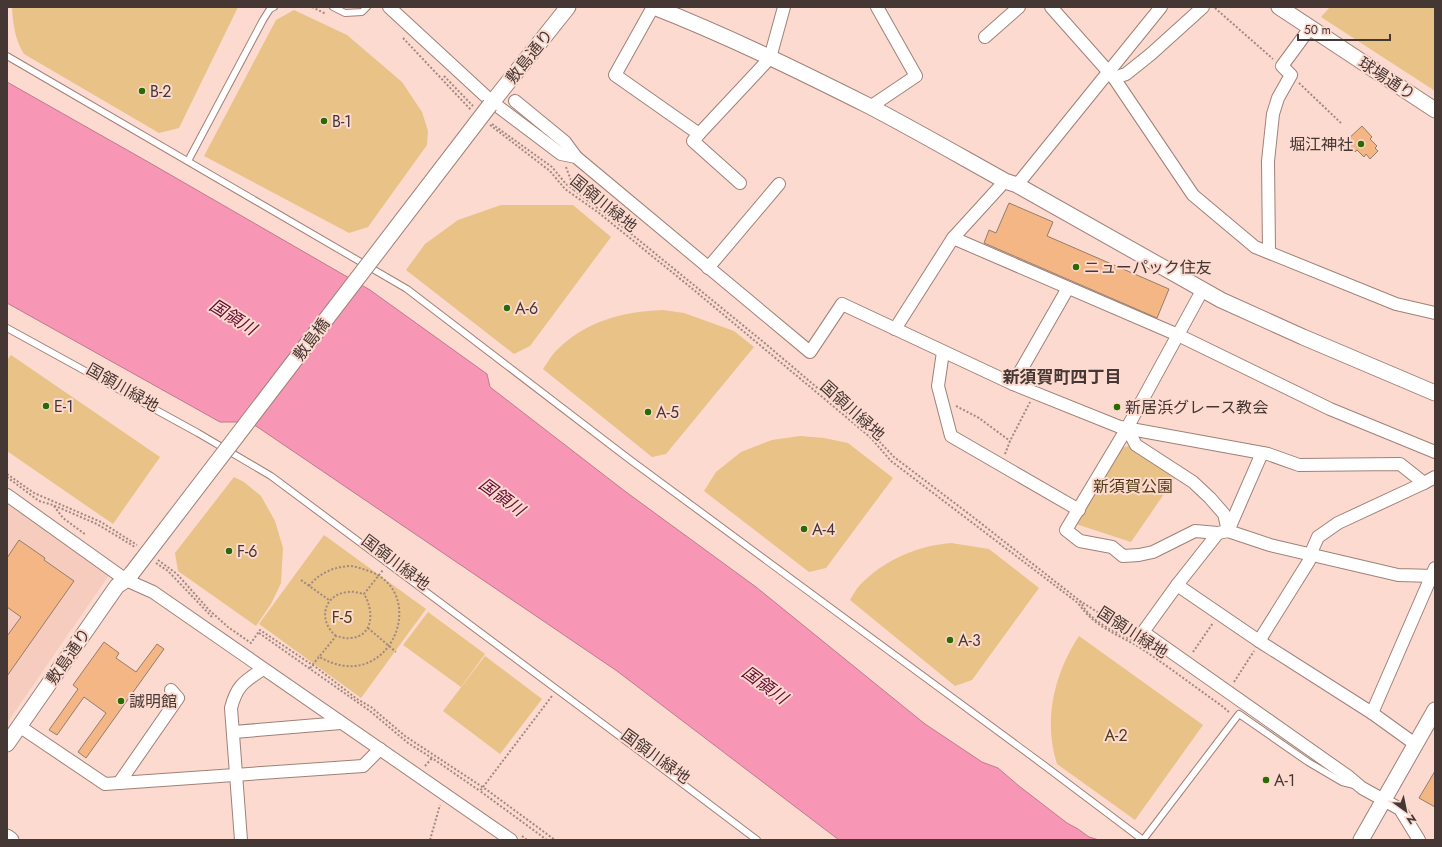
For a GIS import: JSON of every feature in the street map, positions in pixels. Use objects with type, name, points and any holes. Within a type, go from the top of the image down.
[{"type":"street","points":[[390,7],[491,103],[561,154],[576,157]]},
{"type":"street","name":"敷島通り","points":[[491,103],[568,7]]},
{"type":"street","points":[[699,134],[615,75],[654,7],[770,58],[870,107],[1011,183],[1221,300],[1435,393]]},
{"type":"street","points":[[740,183],[693,141],[770,58],[784,7]]},
{"type":"street","points":[[870,107],[916,76],[877,7]]},
{"type":"street","points":[[985,37],[1019,7]]},
{"type":"street","points":[[1051,7],[1112,75],[1193,195],[1255,247],[1396,304],[1435,313]]},
{"type":"street","points":[[895,329],[953,238],[1011,183],[1112,75],[1161,7]]},
{"type":"street","points":[[1112,75],[1126,74],[1151,54],[1203,7]]},
{"type":"street","name":"球場通り","points":[[1279,7],[1435,110]]},
{"type":"street","points":[[1269,252],[1268,162],[1272,114],[1278,98],[1291,75],[1282,66],[1310,28]]},
{"type":"street","points":[[515,101],[565,142],[576,157],[810,352],[842,304],[1014,384],[1120,427],[1262,453],[1299,465],[1400,464],[1424,483]]},
{"type":"street","name":"敷島橋","points":[[129,576],[491,103]]},
{"type":"street","points":[[708,268],[779,184]]},
{"type":"street","points":[[953,238],[1178,335],[1330,409],[1435,452]]},
{"type":"street","points":[[1014,384],[1068,288]]},
{"type":"street","points":[[1203,289],[1127,428],[1066,530],[1080,541],[1112,547],[1123,556],[1153,552],[1195,531],[1223,532],[1310,555],[1398,575],[1434,574],[1372,713]]},
{"type":"street","points":[[943,352],[938,386],[951,436],[1079,510]]},
{"type":"street","points":[[1127,428],[1136,445],[1193,482],[1210,498],[1224,514],[1223,532]]},
{"type":"street","points":[[1262,453],[1223,532],[1177,585],[1143,632],[1349,777],[1362,788],[1400,809],[1420,840]]},
{"type":"street","points":[[1260,641],[1309,562],[1310,555],[1318,537],[1338,523],[1435,477]]},
{"type":"street","points":[[7,495],[153,592],[441,792],[516,838]]},
{"type":"street","name":"敷島通り","points":[[7,744],[117,586],[129,576]]},
{"type":"street","points":[[1177,585],[1260,641],[1372,713],[1415,744]]},
{"type":"street","points":[[241,840],[231,708],[235,694],[241,686],[263,669]]},
{"type":"street","points":[[119,783],[178,698],[171,690]]},
{"type":"street","points":[[1361,840],[1435,710]]},
{"type":"street","points":[[234,732],[341,723]]},
{"type":"street","points":[[19,726],[105,784],[363,766],[380,749]]},
{"type":"street","points":[[7,837],[11,840]]},
{"type":"lane","points":[[188,161],[263,20],[270,9],[274,7]]},
{"type":"lane","points":[[333,7],[345,13],[362,12],[367,7]]},
{"type":"lane","points":[[7,56],[407,289],[629,459],[1143,840],[1239,714],[1308,762],[1342,782],[1362,788]]},
{"type":"lane","points":[[7,328],[191,429],[271,476],[757,840]]},
{"type":"path","points":[[312,7],[330,16]]},
{"type":"path","points":[[1214,7],[1282,66]]},
{"type":"path","points":[[398,33],[466,106],[476,114]]},
{"type":"path","points":[[1291,75],[1342,124]]},
{"type":"path","name":"国領川緑地","points":[[485,122],[550,171],[566,189],[659,262],[827,401],[871,438],[892,461],[1078,603],[1085,613],[1096,623],[1140,648],[1236,717]]},
{"type":"path","points":[[561,154],[574,191],[629,232],[767,344],[875,437],[894,458],[973,517],[1080,601],[1099,613],[1138,627],[1143,632]]},
{"type":"path","points":[[1002,465],[1010,441],[1035,392]]},
{"type":"path","points":[[942,403],[953,404],[979,418],[1010,441]]},
{"type":"path","points":[[7,474],[34,493],[101,522],[139,548],[98,524],[53,505],[39,501],[7,477]]},
{"type":"path","points":[[53,505],[63,518],[87,536]]},
{"type":"path","points":[[152,556],[176,574],[209,610],[228,627],[251,643],[260,630],[312,665],[357,699],[372,707],[405,736],[483,788],[555,840]]},
{"type":"path","points":[[156,563],[168,571],[213,618],[251,645]]},
{"type":"path","points":[[309,586],[324,573],[334,568],[354,566],[379,575],[388,582],[396,596],[399,613],[397,631],[389,646],[379,657],[372,661],[354,666],[334,664],[327,662],[318,656]]},
{"type":"path","points":[[364,594],[379,575]]},
{"type":"path","points":[[302,580],[329,600]]},
{"type":"path","points":[[350,591],[364,594],[371,610],[371,619],[368,628],[355,637],[346,638],[336,636],[330,630],[325,617],[329,600],[336,595],[350,591]]},
{"type":"path","points":[[1192,652],[1220,614]]},
{"type":"path","points":[[368,628],[396,652]]},
{"type":"path","points":[[259,633],[370,711],[408,743],[480,791],[548,840]]},
{"type":"path","points":[[310,668],[318,656],[336,636]]},
{"type":"path","points":[[1232,685],[1260,641]]},
{"type":"path","points":[[480,791],[557,689]]},
{"type":"path","points":[[430,840],[441,803],[441,792]]},
{"type":"path","points":[[516,838],[527,840]]},
{"type":"shaded area","points":[[7,504],[109,575],[7,723]]},
{"type":"green space","name":"B-2","points":[[12,7],[238,7],[179,128],[159,133],[24,54],[18,43],[15,32]]},
{"type":"green space","points":[[1330,7],[1435,7],[1435,91],[1321,17]]},
{"type":"green space","name":"B-1","points":[[294,10],[347,35],[402,82],[422,112],[428,131],[427,145],[368,227],[349,233],[204,156],[276,20]]},
{"type":"green space","name":"A-6","points":[[501,205],[573,205],[611,237],[530,346],[514,354],[406,270],[425,244],[458,220]]},
{"type":"green space","name":"A-5","points":[[663,310],[684,313],[734,331],[754,347],[666,454],[652,457],[543,369],[558,349],[569,339],[594,324],[607,319],[634,313]]},
{"type":"green space","name":"E-1","points":[[11,355],[160,457],[113,524],[7,451],[7,360]]},
{"type":"green space","name":"A-4","points":[[800,436],[824,438],[848,443],[893,478],[826,568],[809,572],[704,491],[716,472],[741,452],[772,440]]},
{"type":"green space","name":"新須賀公園","points":[[1128,446],[1175,478],[1131,542],[1076,524],[1122,448]]},
{"type":"green space","name":"F-6","points":[[234,477],[244,482],[261,496],[275,521],[283,548],[281,583],[271,604],[256,626],[178,571],[175,553]]},
{"type":"green space","name":"F-5","points":[[324,535],[426,609],[361,698],[259,624]]},
{"type":"green space","name":"A-3","points":[[951,543],[989,549],[1039,588],[972,680],[955,686],[850,600],[856,590],[869,576],[890,562],[926,547]]},
{"type":"green space","points":[[428,612],[485,654],[461,687],[403,645]]},
{"type":"green space","name":"A-2","points":[[1079,636],[1203,725],[1135,820],[1057,764],[1051,731],[1053,698],[1063,666]]},
{"type":"green space","points":[[485,656],[542,699],[500,754],[443,711]]},
{"type":"water","name":"国領川","points":[[7,82],[370,290],[487,374],[490,387],[626,492],[756,587],[925,724],[982,762],[998,768],[1067,823],[1089,837],[1099,840],[839,840],[617,671],[256,426],[237,422],[220,422],[7,303]]},
{"type":"building","name":"堀江神社","points":[[1362,126],[1372,137],[1370,139],[1377,146],[1375,148],[1378,151],[1370,159],[1366,154],[1364,157],[1357,150],[1355,152],[1345,142]]},
{"type":"building","name":"ニューパック住友","points":[[1009,203],[1053,222],[1047,236],[1169,289],[1157,318],[984,243],[989,230],[996,233]]},
{"type":"building","points":[[19,540],[74,581],[7,676],[7,636],[21,617],[7,607],[7,558]]},
{"type":"building","name":"誠明館","points":[[104,642],[119,653],[116,658],[136,672],[157,644],[164,649],[86,758],[78,752],[106,713],[84,697],[57,735],[49,730],[78,689],[73,685]]},
{"type":"building","points":[[1435,771],[1435,807],[1419,798]]},
{"type":"place","name":"B-2","points":[[142,91]]},
{"type":"place","name":"B-1","points":[[324,121]]},
{"type":"place","name":"堀江神社","points":[[1361,144]]},
{"type":"place","name":"ニューパック住友","points":[[1076,267]]},
{"type":"place","name":"A-6","points":[[507,308]]},
{"type":"place","name":"E-1","points":[[46,406]]},
{"type":"place","name":"新居浜グレース教会","points":[[1117,407]]},
{"type":"place","name":"A-5","points":[[648,412]]},
{"type":"place","name":"A-4","points":[[804,529]]},
{"type":"place","name":"F-6","points":[[229,551]]},
{"type":"place","name":"A-3","points":[[950,640]]},
{"type":"place","name":"誠明館","points":[[121,701]]},
{"type":"place","name":"A-1","points":[[1266,780]]},
{"type":"district","name":"新須賀町四丁目","points":[[1062,377]]}]
